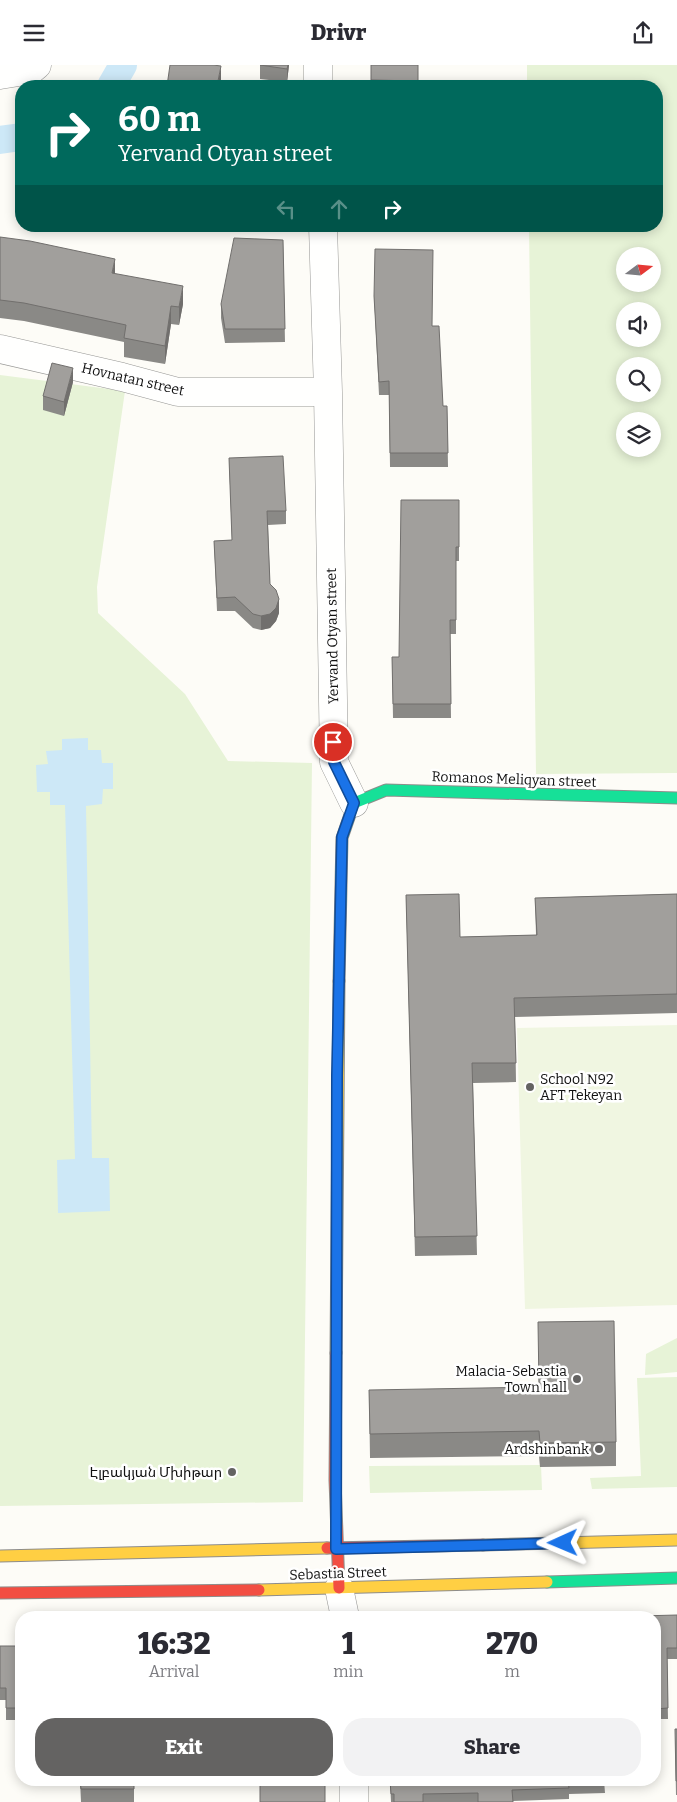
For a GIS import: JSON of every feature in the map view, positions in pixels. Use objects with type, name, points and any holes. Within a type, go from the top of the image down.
[{"type":"main road","name":"Romanos Meliqyan street","points":[[354,803],[386,790],[677,798]]},
{"type":"main road","points":[[339,1589],[336,1549],[337,1086],[342,837],[354,803]]},
{"type":"main road","name":"Sebastia Street","points":[[0,1556],[677,1540]]},
{"type":"main road","name":"Sebastia Street","points":[[0,1593],[339,1589],[677,1578]]},
{"type":"street","points":[[0,75],[31,70],[37,65]]},
{"type":"street","points":[[318,65],[318,80]]},
{"type":"street","name":"Yervand Otyan street","points":[[323,232],[328,393],[334,762],[354,803]]},
{"type":"street","name":"Hovnatan street","points":[[0,349],[113,374],[178,392],[328,393]]},
{"type":"street","points":[[339,1589],[343,1611]]},
{"type":"street","points":[[354,1786],[354,1802]]},
{"type":"green space","points":[[527,65],[677,65],[677,773],[536,774],[529,232],[663,232],[663,80],[527,80]]},
{"type":"green space","points":[[0,375],[125,391],[97,587],[98,613],[185,694],[228,761],[312,763],[303,1502],[0,1506]]},
{"type":"green space","points":[[677,1025],[677,1305],[525,1309],[517,1028]]},
{"type":"green space","points":[[677,1338],[677,1372],[645,1375],[646,1354]]},
{"type":"green space","points":[[677,1377],[677,1487],[592,1489],[590,1478],[641,1476],[637,1378]]},
{"type":"green space","points":[[541,1465],[542,1490],[370,1493],[369,1466]]},
{"type":"water","points":[[88,738],[88,750],[101,750],[102,763],[113,763],[113,789],[103,789],[102,804],[86,806],[92,1158],[109,1158],[110,1211],[58,1213],[57,1160],[75,1159],[65,805],[50,805],[50,792],[37,792],[36,765],[48,764],[46,751],[62,750],[62,739]]},
{"type":"building","points":[[170,65],[221,66],[218,80],[168,80]]},
{"type":"building","points":[[260,65],[288,65],[287,69]]},
{"type":"building","points":[[371,65],[418,65],[418,80],[371,80]]},
{"type":"building","points":[[0,237],[30,241],[115,259],[112,273],[183,286],[179,307],[171,306],[165,346],[124,338],[126,325],[24,303],[0,300]]},
{"type":"building","points":[[234,238],[283,240],[285,329],[225,329],[221,304]]},
{"type":"building","points":[[375,249],[433,250],[432,326],[439,326],[443,406],[447,406],[448,453],[390,453],[389,381],[379,382],[374,296]]},
{"type":"building","points":[[52,363],[73,368],[64,402],[43,396]]},
{"type":"building","points":[[283,456],[286,511],[267,511],[270,584],[276,590],[279,599],[276,608],[270,614],[261,616],[253,614],[235,597],[217,598],[214,541],[232,540],[229,458]]},
{"type":"building","points":[[401,500],[459,500],[459,547],[456,547],[456,620],[450,620],[451,704],[393,704],[392,657],[399,657]]},
{"type":"building","points":[[459,894],[460,937],[537,935],[535,898],[677,894],[677,994],[514,998],[516,1063],[472,1063],[477,1236],[415,1237],[406,895]]},
{"type":"building","name":"Malacia-Sebastia Town hall","points":[[614,1321],[616,1442],[540,1443],[539,1431],[370,1434],[369,1390],[539,1387],[538,1322]]},
{"type":"building","points":[[661,1615],[677,1615],[677,1648],[667,1648],[668,1708],[661,1709]]},
{"type":"building","points":[[0,1646],[15,1646],[15,1708],[6,1708],[6,1688],[0,1688]]},
{"type":"building","points":[[675,1729],[677,1729],[677,1781],[676,1781]]},
{"type":"building","points":[[81,1786],[134,1786],[134,1789],[81,1789]]},
{"type":"building","points":[[260,1786],[325,1786],[325,1802],[260,1802]]},
{"type":"building","points":[[390,1786],[569,1786],[569,1788],[512,1790],[513,1802],[478,1802],[478,1793],[423,1794],[423,1802],[394,1802],[394,1794],[391,1794]]},
{"type":"waterway","points":[[114,80],[123,65]]},
{"type":"waterway","points":[[0,140],[15,138]]},
{"type":"traffic: fast","points":[[339,981],[342,838],[354,803],[386,790],[677,798]]},
{"type":"traffic: fast","points":[[547,1582],[677,1578]]},
{"type":"traffic: slow","points":[[336,1353],[339,981]]},
{"type":"traffic: slow","points":[[483,1545],[677,1540]]},
{"type":"traffic: slow","points":[[0,1556],[327,1548]]},
{"type":"traffic: slow","points":[[259,1590],[547,1582]]},
{"type":"traffic: jam","points":[[336,1353],[335,1480],[339,1588]]},
{"type":"traffic: jam","points":[[327,1548],[483,1545]]},
{"type":"traffic: jam","points":[[0,1593],[259,1590]]},
{"type":"place","name":"School N92 AFT Tekeyan","points":[[530,1087]]},
{"type":"place","name":"Malacia-Sebastia Town hall","points":[[577,1379]]},
{"type":"place","name":"Ardshinbank","points":[[599,1449]]},
{"type":"place","name":"Էլբակյան Մխիթար","points":[[232,1472]]},
{"type":"route","points":[[333,742],[334,762],[354,803],[342,837],[337,1076],[336,1549],[563,1543]]}]
